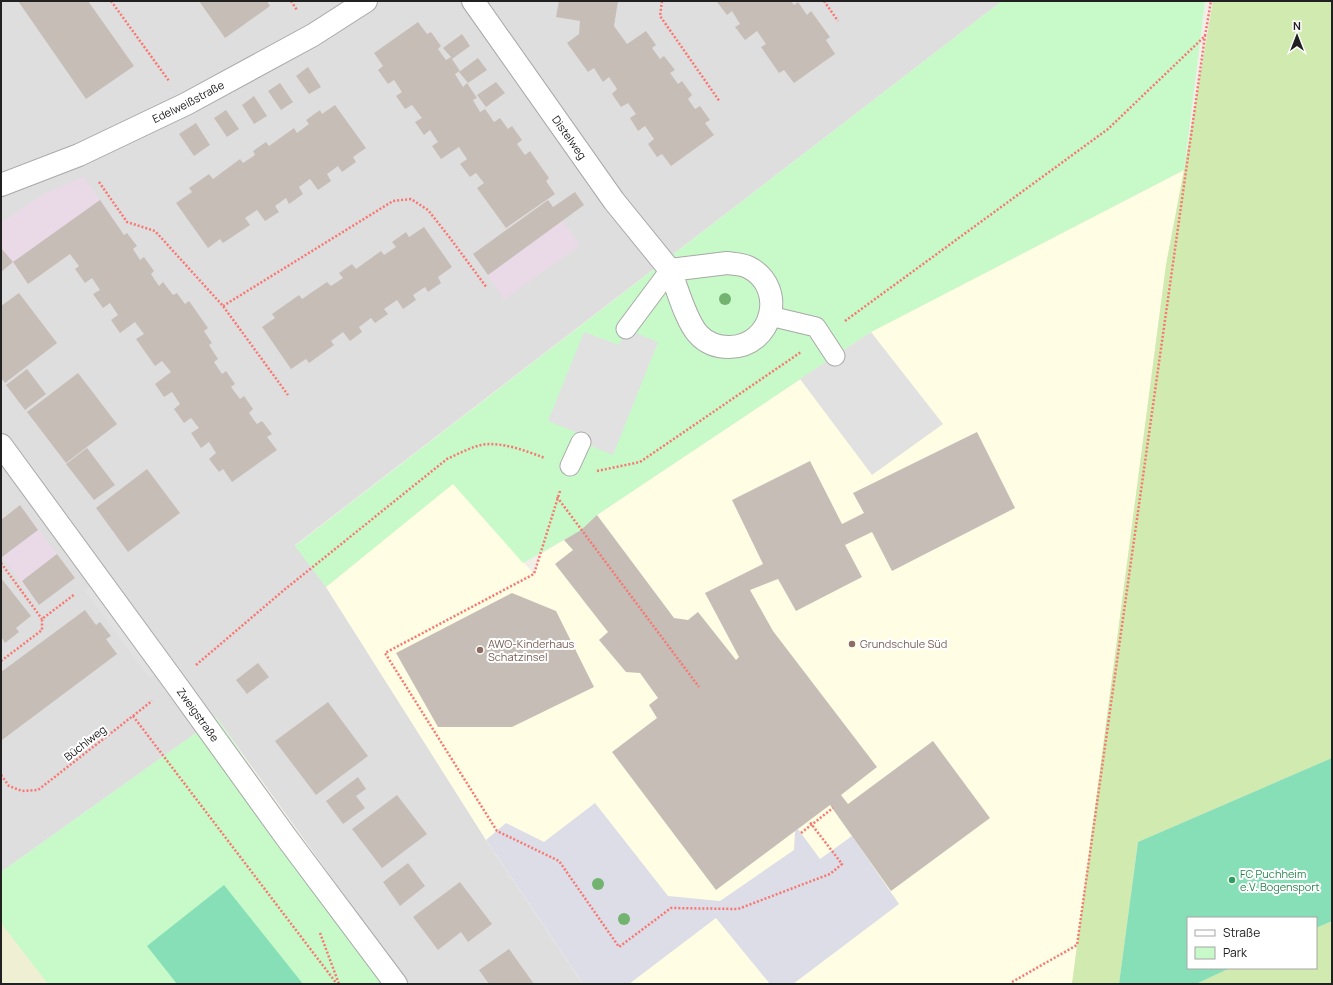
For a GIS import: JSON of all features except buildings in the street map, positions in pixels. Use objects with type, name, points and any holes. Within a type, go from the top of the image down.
[{"type":"street","name":"Edelweißstraße","points":[[1,185],[79,155],[186,104],[313,35],[366,1]]},
{"type":"street","name":"Distelweg","points":[[473,1],[614,201],[670,270],[691,324],[699,335],[711,343],[725,347],[740,346],[759,336],[767,324],[770,316],[771,302],[767,288],[759,276],[747,267],[727,263],[670,270]]},
{"type":"street","name":"Zweigstraße","points":[[1,445],[98,576],[286,837],[396,984]]},
{"type":"lane","points":[[626,329],[670,270]]},
{"type":"lane","points":[[770,316],[816,327],[835,356]]},
{"type":"lane","points":[[570,466],[581,442]]},
{"type":"path","points":[[111,1],[186,104]]},
{"type":"path","points":[[662,1],[660,16],[720,102]]},
{"type":"path","points":[[824,1],[838,21]]},
{"type":"path","points":[[1012,982],[1077,945],[1205,36]]},
{"type":"path","points":[[99,182],[127,222],[155,231],[223,306],[288,396]]},
{"type":"path","points":[[223,306],[394,201],[411,199],[428,210],[486,288]]},
{"type":"path","points":[[570,466],[557,497],[534,574],[385,653],[497,831],[559,861],[619,947],[672,908],[738,909],[830,874],[842,864],[809,821]]},
{"type":"path","points":[[557,497],[699,687]]},
{"type":"path","points":[[1,563],[42,619],[42,630],[1,661]]},
{"type":"path","points":[[42,619],[98,576]]},
{"type":"path","name":"Büchlweg","points":[[1,775],[9,786],[22,791],[38,790],[175,683]]},
{"type":"path","points":[[133,716],[337,984]]},
{"type":"path","points":[[800,833],[832,808]]},
{"type":"shaded area","points":[[1,1],[1002,1],[295,545],[326,587],[486,840],[583,984],[408,984],[217,718],[1,872]]},
{"type":"shaded area","name":"Grundschule Süd","points":[[1184,170],[1166,265],[1072,984],[583,984],[486,840],[326,587],[453,483],[534,574],[541,554],[581,530],[597,515],[871,332]]},
{"type":"shaded area","points":[[83,177],[116,222],[28,284],[1,248],[1,223],[44,194]]},
{"type":"shaded area","points":[[548,200],[580,245],[504,299],[473,254]]},
{"type":"shaded area","points":[[626,329],[658,342],[613,455],[581,442],[583,435],[548,421],[584,332],[619,345]]},
{"type":"shaded area","points":[[871,332],[943,424],[872,475],[800,379]]},
{"type":"shaded area","points":[[20,505],[75,578],[39,605],[1,555],[1,520]]},
{"type":"shaded area","points":[[93,585],[158,672],[149,678],[85,591]]},
{"type":"shaded area","points":[[595,803],[668,896],[720,901],[794,850],[795,831],[798,829],[820,859],[852,836],[899,904],[793,984],[770,984],[716,918],[629,984],[583,984],[486,840],[506,823],[544,842]]},
{"type":"green space","points":[[1002,1],[1205,1],[1184,170],[871,332],[597,515],[581,530],[523,563],[453,484],[326,587],[295,546]]},
{"type":"green space","points":[[1213,1],[1332,1],[1332,758],[1138,842],[1119,984],[1072,984],[1166,265]]},
{"type":"green space","points":[[217,718],[399,984],[48,984],[1,923],[1,872]]},
{"type":"green space","name":"FC Puchheim e.V. Bogensport","points":[[1332,758],[1332,921],[1317,928],[1317,917],[1187,917],[1187,969],[1228,969],[1196,984],[1119,984],[1138,842]]},
{"type":"green space","points":[[224,885],[303,984],[177,984],[147,946]]},
{"type":"green space","points":[[1332,921],[1332,984],[1196,984],[1228,969],[1317,969],[1317,928]]},
{"type":"green space","points":[[1,923],[48,984],[1,984]]},
{"type":"place","name":"Grundschule Süd","points":[[852,644]]},
{"type":"place","name":"AWO-Kinderhaus Schatzinsel","points":[[480,650]]},
{"type":"place","name":"FC Puchheim e.V. Bogensport","points":[[1232,880]]}]
